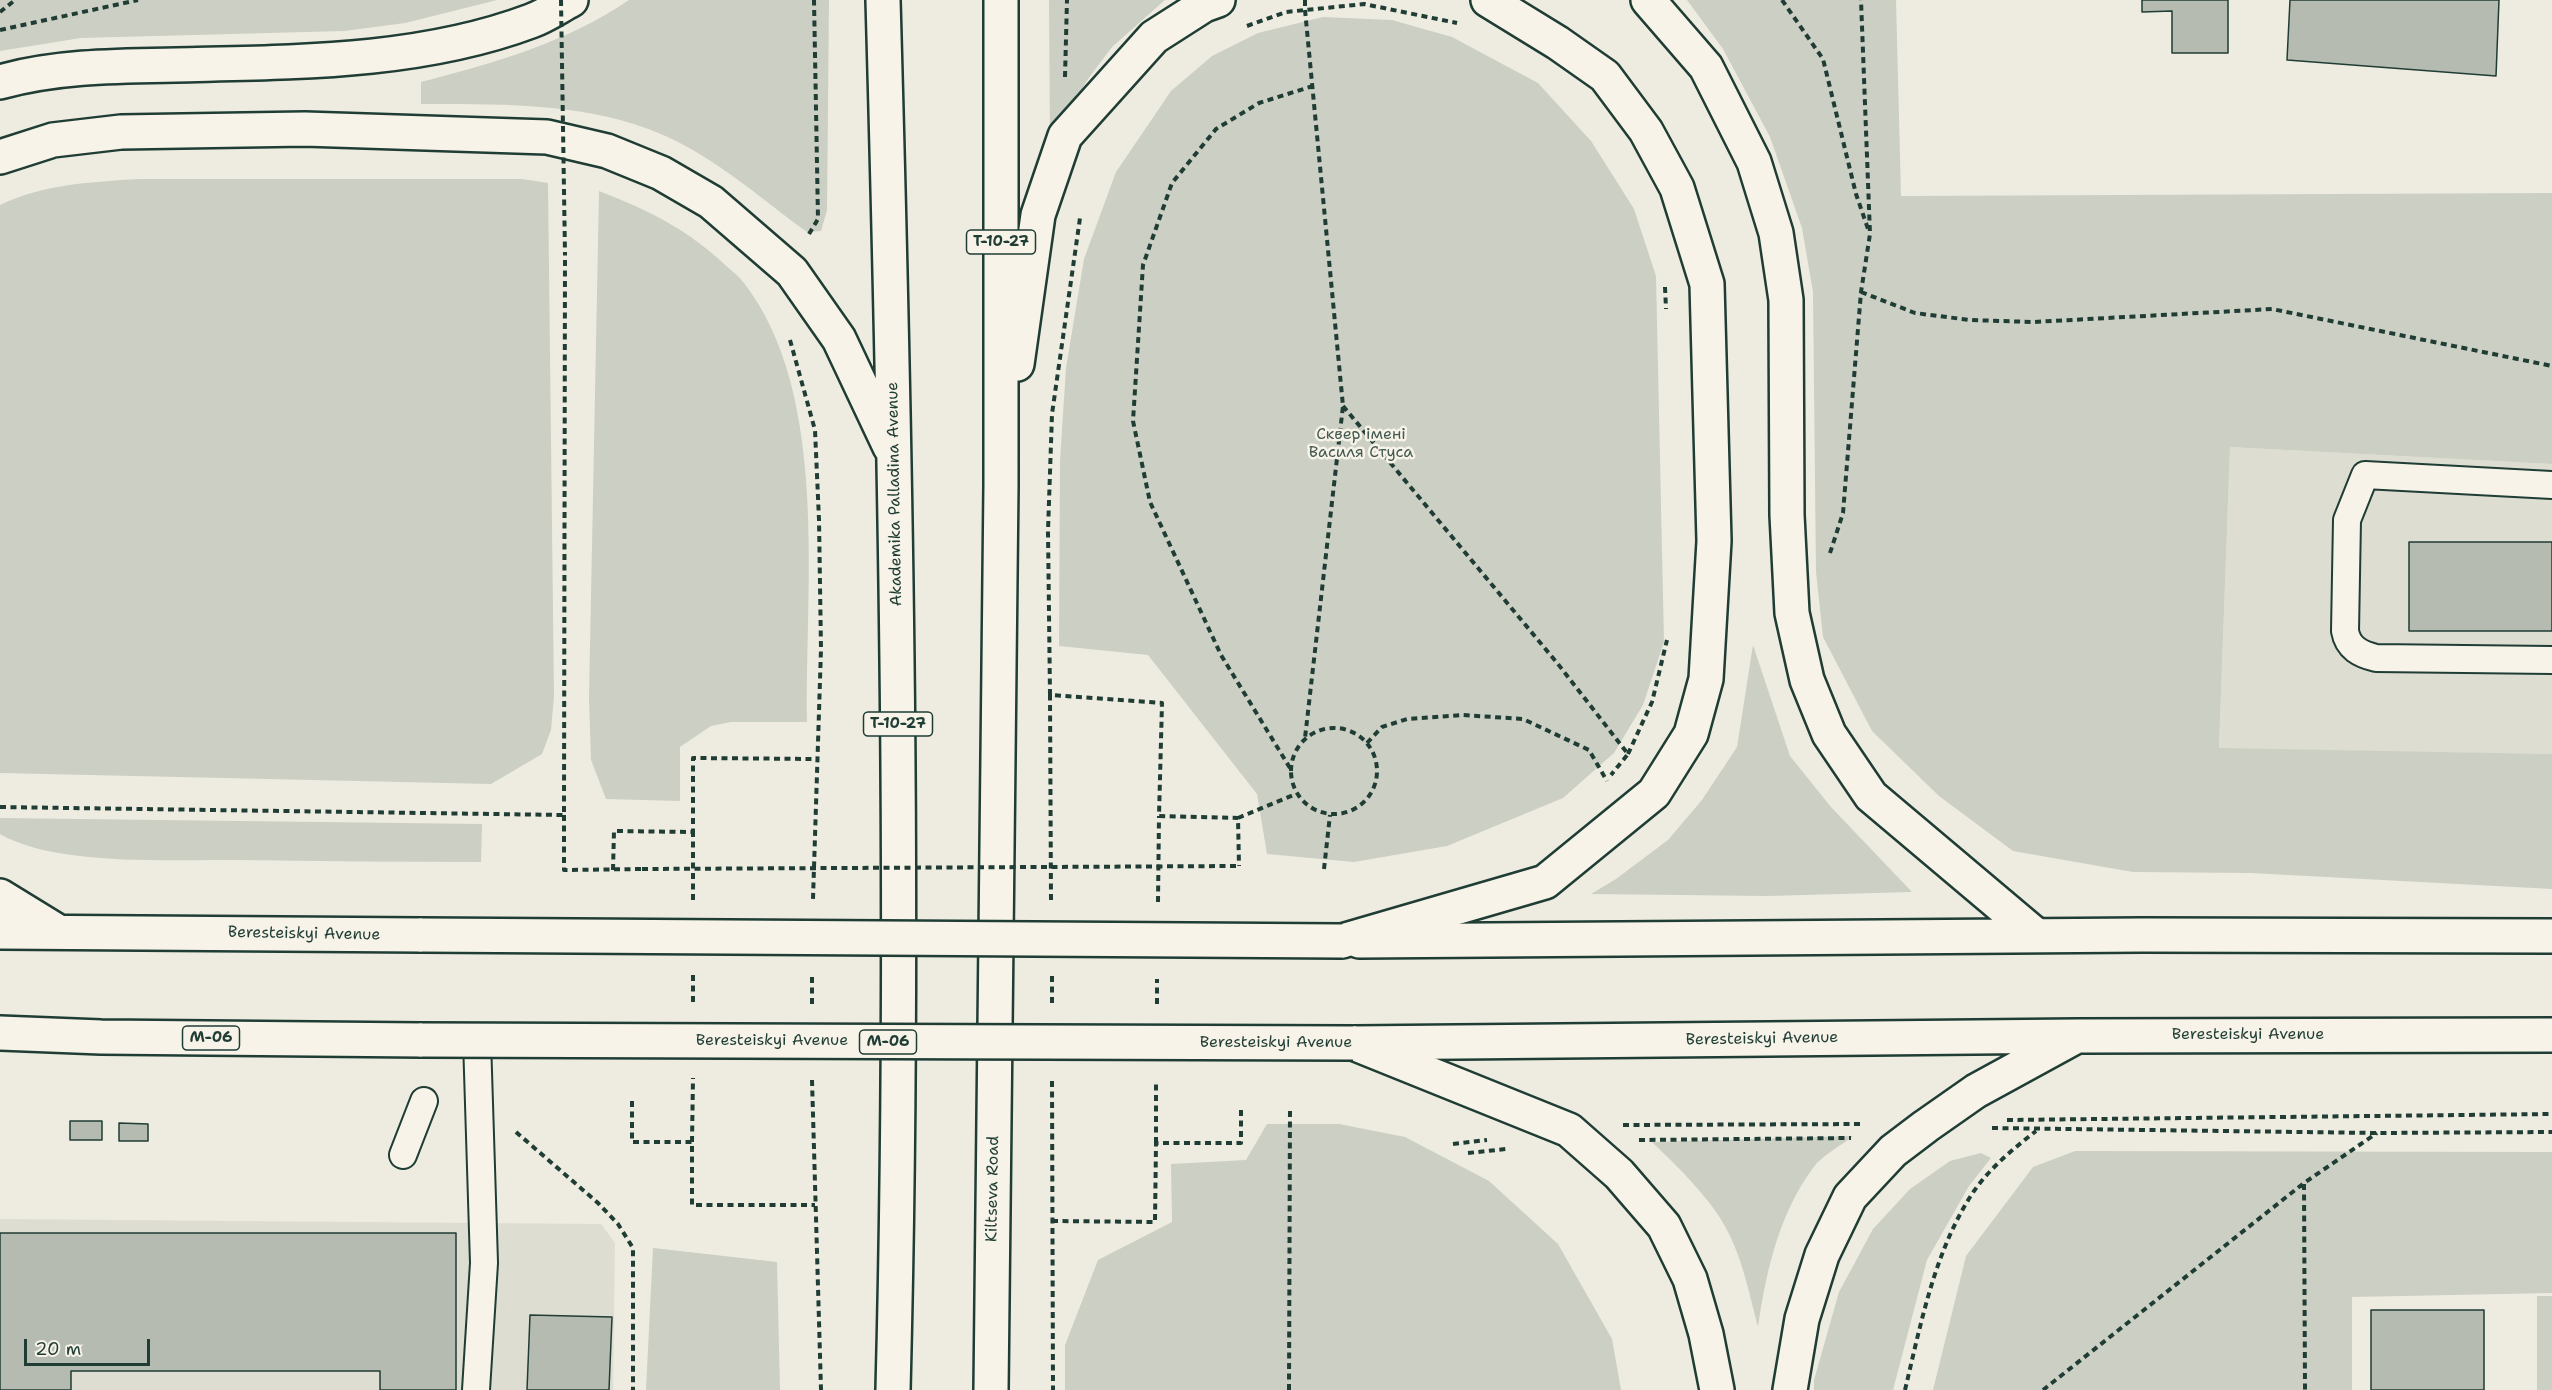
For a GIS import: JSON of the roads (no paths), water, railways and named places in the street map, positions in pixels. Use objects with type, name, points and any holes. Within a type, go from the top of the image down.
[{"type":"main road","points":[[0,82],[24,75],[80,69],[337,61],[403,52],[470,38],[532,21],[571,0]]},
{"type":"main road","name":"Akademika Palladina Avenue","points":[[883,0],[896,460],[900,989],[895,1337]]},
{"type":"main road","name":"Т-10-27","points":[[1001,0],[1001,485]]},
{"type":"main road","points":[[1001,485],[1038,215],[1065,136],[1154,37],[1204,5],[1218,0]]},
{"type":"main road","points":[[1342,941],[1545,882],[1654,793],[1691,734],[1706,679],[1714,541],[1707,284],[1677,188],[1646,131],[1605,76],[1558,43],[1488,0]]},
{"type":"main road","points":[[1648,0],[1706,67],[1754,162],[1776,233],[1786,300],[1787,515],[1792,613],[1807,680],[1825,723],[1871,796],[2037,936]]},
{"type":"main road","points":[[0,157],[53,140],[121,132],[305,129],[536,136],[607,151],[662,173],[711,202],[792,272],[839,339],[896,460]]},
{"type":"main road","name":"Kiltseva Road","points":[[991,1390],[1001,485]]},
{"type":"main road","points":[[0,896],[57,931]]},
{"type":"main road","name":"Beresteiskyi Avenue","points":[[0,932],[1342,941],[2037,936],[2552,936]]},
{"type":"main road","name":"Beresteiskyi Avenue","points":[[0,1033],[101,1037],[422,1040],[1353,1044],[2078,1036],[2552,1035]]},
{"type":"main road","points":[[1790,1390],[1802,1319],[1822,1255],[1850,1197],[1893,1151],[1959,1102],[2078,1036]]},
{"type":"main road","points":[[1353,1044],[1569,1130],[1619,1174],[1664,1226],[1690,1279],[1706,1334],[1717,1390]]},
{"type":"main road","points":[[885,1390],[895,1337]]},
{"type":"main road","name":"Т-10-27","points":[[893,1390],[895,1337]]},
{"type":"lane","points":[[2548,663],[2376,658],[2360,654],[2346,640],[2345,631],[2347,520],[2365,475],[2552,485]]},
{"type":"lane","points":[[476,1390],[484,1263],[477,1040]]},
{"type":"lane","points":[[403,1155],[424,1101]]},
{"type":"park label","name":"Сквер імені Василя Стуса","points":[[1361,444]]}]
